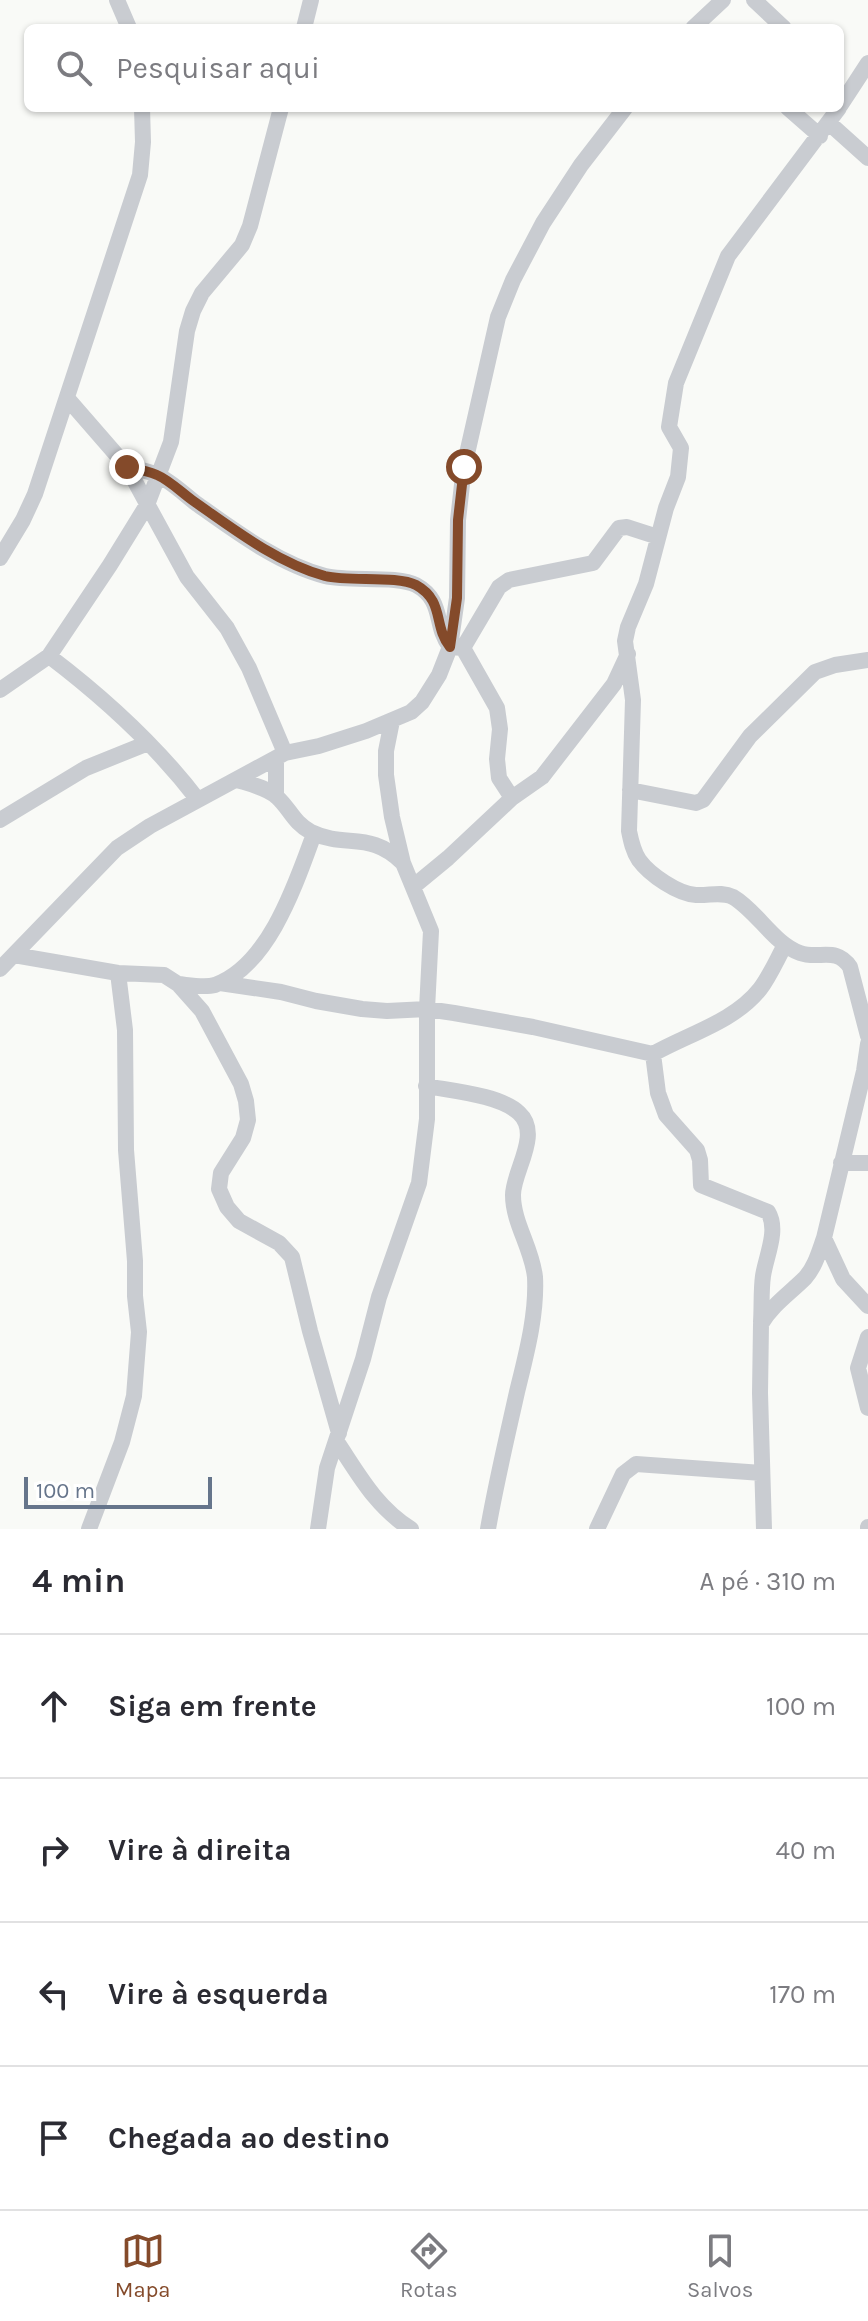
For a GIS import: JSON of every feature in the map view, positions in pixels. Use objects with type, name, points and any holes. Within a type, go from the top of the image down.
[{"type":"street","points":[[117,0],[127,24]]},
{"type":"street","points":[[305,24],[311,0]]},
{"type":"street","points":[[698,24],[723,0]]},
{"type":"street","points":[[754,0],[780,24]]},
{"type":"street","points":[[845,86],[868,63]]},
{"type":"street","points":[[0,558],[35,494],[102,282],[140,175],[142,112]]},
{"type":"street","points":[[0,690],[49,656],[147,505],[171,442],[187,331],[193,311],[202,293],[242,245],[250,226],[280,112]]},
{"type":"street","points":[[456,647],[457,533],[464,467],[498,317],[513,280],[543,223],[581,165],[622,112]]},
{"type":"street","points":[[795,112],[853,142],[868,158]]},
{"type":"street","points":[[836,112],[728,256],[676,383],[669,427],[681,448],[678,477],[646,584],[625,641],[633,700],[629,831],[640,862],[656,876],[688,894],[719,893],[730,896],[743,904],[785,945],[801,954],[836,954],[844,958],[850,967],[868,1036]]},
{"type":"street","points":[[67,398],[127,467],[187,577],[227,628],[249,668],[280,756],[276,796]]},
{"type":"street","points":[[127,467],[158,475],[225,524],[284,559],[323,576],[399,581],[415,584],[430,595],[437,607],[443,638],[456,647],[497,708],[499,778],[512,798]]},
{"type":"street","points":[[0,969],[117,848],[280,756],[319,746],[411,712],[422,702],[499,587],[509,580],[593,563],[619,528],[627,527],[658,537]]},
{"type":"street","points":[[414,886],[512,798],[542,777],[614,684],[628,654]]},
{"type":"street","points":[[49,656],[82,681],[172,765],[198,800]]},
{"type":"street","points":[[630,790],[696,803],[703,800],[750,736],[815,672],[835,665],[868,660]]},
{"type":"street","points":[[318,1529],[322,1489],[379,1297],[419,1183],[427,1119],[431,931],[403,863],[392,817],[386,751],[392,721]]},
{"type":"street","points":[[0,820],[86,768],[148,743]]},
{"type":"street","points":[[237,780],[276,796],[296,823],[314,834],[376,844],[389,849],[403,863]]},
{"type":"street","points":[[202,1011],[216,984],[242,969],[261,949],[298,879],[314,834]]},
{"type":"street","points":[[178,984],[216,984],[281,992],[362,1009],[427,1009],[533,1027],[653,1054],[721,1020],[748,1000],[761,988],[785,945]]},
{"type":"street","points":[[14,955],[118,973],[164,975],[178,984],[202,1011],[241,1084],[248,1120],[243,1138],[221,1173],[219,1189],[227,1207],[239,1221],[279,1243],[292,1257],[338,1438],[366,1490],[393,1518],[411,1529]]},
{"type":"street","points":[[94,1525],[134,1396],[139,1332],[126,1150],[125,1030],[118,973]]},
{"type":"street","points":[[761,1324],[766,1315],[807,1276],[817,1259],[868,1044]]},
{"type":"street","points":[[653,1054],[658,1093],[666,1115],[697,1150],[701,1185],[768,1212],[772,1218],[763,1277],[759,1354],[764,1529]]},
{"type":"street","points":[[426,1086],[494,1100],[521,1114],[528,1137],[513,1192],[515,1211],[530,1249],[535,1278],[532,1323],[488,1529]]},
{"type":"street","points":[[841,1163],[868,1163]]},
{"type":"street","points":[[824,1238],[843,1279],[868,1306]]},
{"type":"street","points":[[868,1337],[858,1368],[868,1408]]},
{"type":"street","points":[[597,1529],[623,1474],[636,1464],[762,1473]]},
{"type":"route","points":[[127,467],[158,475],[225,524],[284,559],[323,576],[415,584],[430,595],[437,607],[443,638],[450,647],[459,573],[456,547],[464,467]]}]
